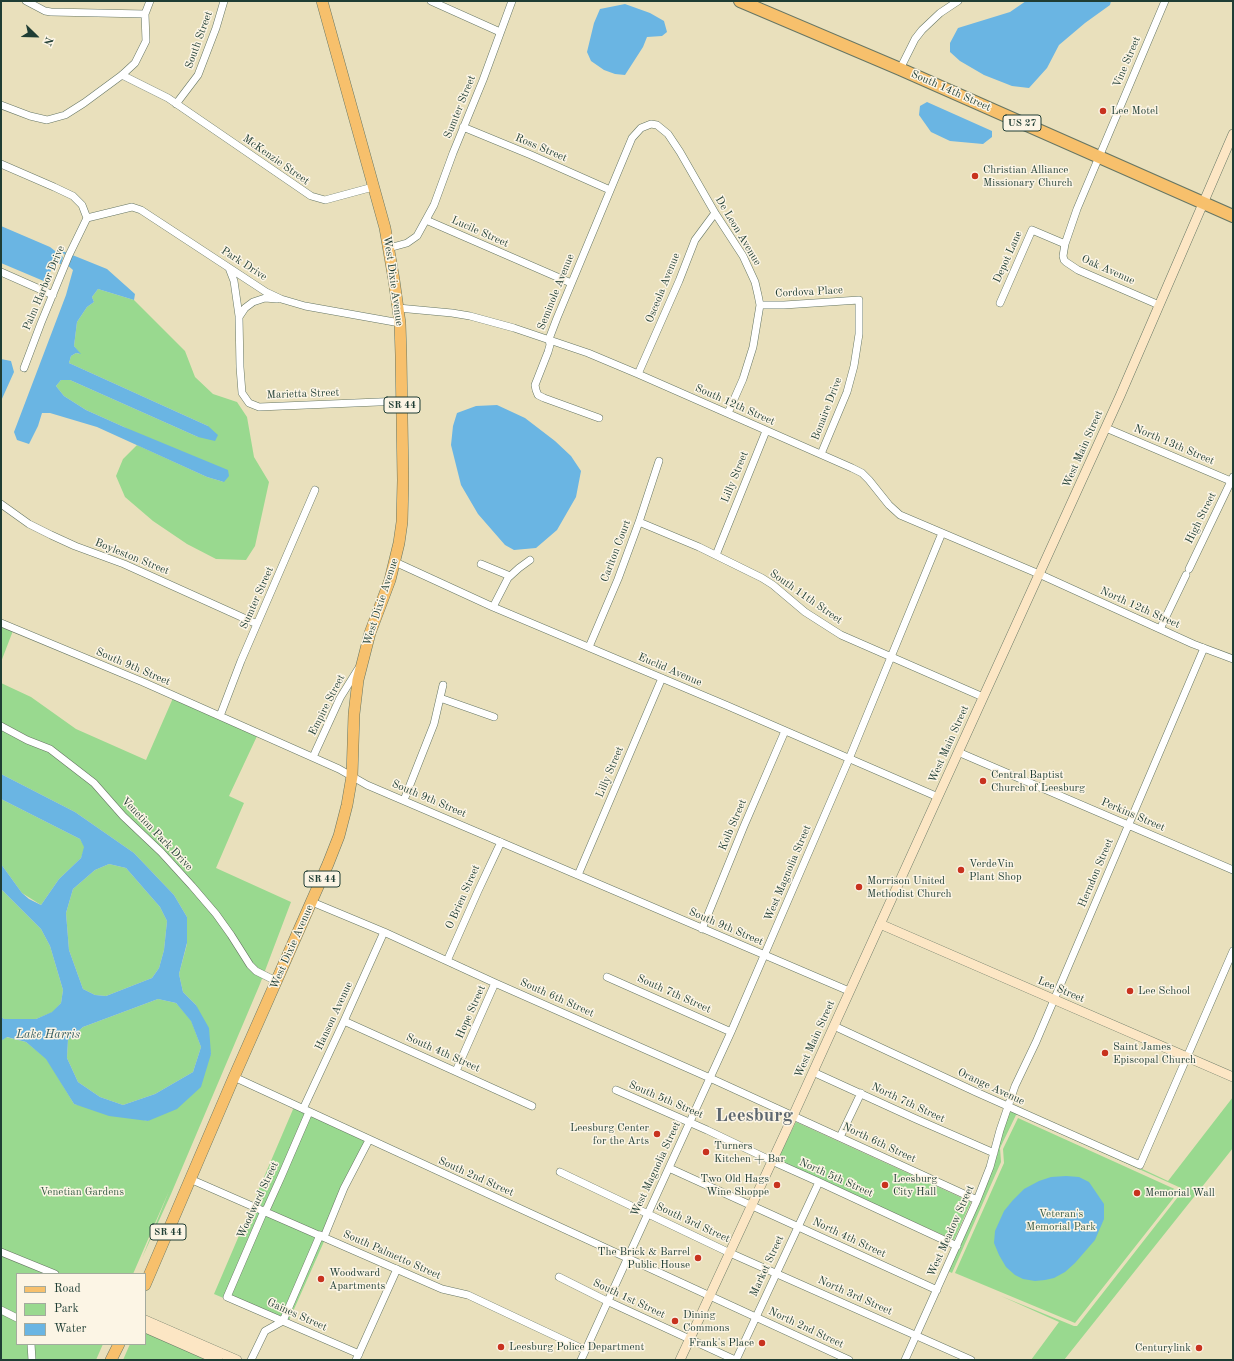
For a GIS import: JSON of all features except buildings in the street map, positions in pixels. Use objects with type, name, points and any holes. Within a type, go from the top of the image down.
[{"type":"highway","name":"South 14th Street","points":[[740,1],[900,69],[1204,203]]},
{"type":"highway","name":"US 27","points":[[1204,203],[1233,216]]},
{"type":"main road","name":"West Dixie Avenue","points":[[190,1179],[312,902],[339,836],[347,805],[352,776],[354,714],[362,664],[370,633],[385,594],[399,543],[403,503],[400,323],[398,308],[385,228],[322,1]]},
{"type":"main road","name":"West Main Street","points":[[680,1360],[793,1116],[1106,428],[1233,134]]},
{"type":"main road","name":"Lee Street","points":[[880,924],[1233,1077]]},
{"type":"main road","name":"SR 44","points":[[146,1283],[190,1179]]},
{"type":"main road","points":[[146,1320],[237,1360]]},
{"type":"main road","points":[[146,1328],[218,1360]]},
{"type":"main road","points":[[111,1360],[118,1345]]},
{"type":"street","points":[[26,1],[45,11],[51,12],[145,14]]},
{"type":"street","points":[[1,105],[42,119],[54,119],[65,115],[84,103],[122,75],[135,63],[146,41],[145,14],[150,1]]},
{"type":"street","name":"South Street","points":[[176,104],[198,75],[216,28],[224,1]]},
{"type":"street","points":[[431,1],[500,32]]},
{"type":"street","name":"Sumter Street","points":[[426,220],[438,196],[453,153],[483,80],[512,1]]},
{"type":"street","points":[[900,69],[915,39],[922,30],[940,13],[958,1]]},
{"type":"street","name":"Vine Street","points":[[1065,244],[1077,209],[1165,1]]},
{"type":"street","name":"McKenzie Street","points":[[122,75],[152,89],[176,104],[311,196],[325,200],[373,187]]},
{"type":"street","name":"De Leon Avenue","points":[[632,138],[647,124],[657,125],[668,134],[748,265],[755,282],[760,305],[753,347],[748,366],[728,413]]},
{"type":"street","name":"Ross Street","points":[[463,127],[610,190]]},
{"type":"street","name":"Seminole Avenue","points":[[599,418],[538,395],[535,385],[550,345],[549,339],[632,138]]},
{"type":"street","points":[[1,164],[73,196],[82,205],[87,218]]},
{"type":"street","name":"Park Drive","points":[[87,218],[132,207],[141,210],[266,292],[281,299],[305,306],[400,323]]},
{"type":"street","name":"Osceola Avenue","points":[[638,374],[679,281],[693,245],[715,213]]},
{"type":"street","name":"Palm Harbor Drive","points":[[24,368],[69,256],[87,218]]},
{"type":"street","points":[[389,248],[413,240],[426,220]]},
{"type":"street","name":"Lucile Street","points":[[426,220],[571,283]]},
{"type":"street","name":"Depot Lane","points":[[1000,303],[1032,230],[1065,244]]},
{"type":"street","name":"Oak Avenue","points":[[1065,244],[1063,256],[1064,260],[1078,270],[1159,304]]},
{"type":"street","name":"Marietta Street","points":[[229,268],[234,281],[239,317],[242,393],[244,398],[254,406],[402,401]]},
{"type":"street","points":[[1,272],[53,295]]},
{"type":"street","points":[[239,317],[245,308],[260,299],[281,299]]},
{"type":"street","name":"Cordova Place","points":[[760,305],[784,305],[859,300]]},
{"type":"street","name":"Bonaire Drive","points":[[821,454],[842,405],[854,366],[858,334],[859,300]]},
{"type":"street","name":"South 12th Street","points":[[398,308],[470,316],[514,328],[588,353],[821,454],[862,474],[878,490],[888,505],[897,513],[1039,574]]},
{"type":"street","name":"North 13th Street","points":[[1106,428],[1232,480]]},
{"type":"street","name":"Lilly Street","points":[[716,555],[766,431]]},
{"type":"street","name":"Carlton Court","points":[[589,648],[618,579],[659,461]]},
{"type":"street","name":"High Street","points":[[1160,629],[1232,480]]},
{"type":"street","name":"Sumter Street","points":[[220,716],[257,624],[315,490]]},
{"type":"street","name":"Boyleston Street","points":[[1,504],[29,524],[75,546],[124,564],[257,624]]},
{"type":"street","name":"South 11th Street","points":[[639,522],[716,555],[773,585],[806,612],[835,631],[983,697]]},
{"type":"street","name":"West Magnolia Street","points":[[581,1360],[765,955],[849,758],[942,533]]},
{"type":"street","points":[[493,607],[510,576],[530,560]]},
{"type":"street","name":"Euclid Avenue","points":[[394,562],[493,607],[938,797]]},
{"type":"street","points":[[482,564],[510,576]]},
{"type":"street","name":"North 12th Street","points":[[1039,574],[1160,629],[1233,659]]},
{"type":"street","name":"South 9th Street","points":[[1,623],[142,682],[313,757],[367,785],[849,991]]},
{"type":"street","name":"Herndon Street","points":[[1007,1106],[1036,1042],[1204,648]]},
{"type":"street","name":"Empire Street","points":[[313,757],[340,698],[362,664]]},
{"type":"street","name":"Lilly Street","points":[[578,875],[662,678]]},
{"type":"street","points":[[404,800],[434,724],[444,685]]},
{"type":"street","points":[[440,698],[494,717]]},
{"type":"street","name":"Venetion Park Drive","points":[[1,726],[27,740],[50,749],[94,783],[123,816],[161,852],[192,886],[216,914],[256,972],[276,981]]},
{"type":"street","name":"Kolb Street","points":[[702,929],[785,731]]},
{"type":"street","name":"Perkins Street","points":[[958,752],[1233,870]]},
{"type":"street","name":"O Brien Street","points":[[447,961],[501,842]]},
{"type":"street","name":"South 6th Street","points":[[312,902],[384,932],[793,1116]]},
{"type":"street","name":"Hanson Avenue","points":[[306,1110],[384,932]]},
{"type":"street","points":[[1186,1057],[1233,951]]},
{"type":"street","name":"South 7th Street","points":[[607,977],[731,1032]]},
{"type":"street","name":"Hope Street","points":[[456,1071],[495,983]]},
{"type":"street","name":"South 4th Street","points":[[344,1021],[532,1106]]},
{"type":"street","name":"Orange Avenue","points":[[834,1026],[1130,1162],[1140,1165],[1186,1057]]},
{"type":"street","name":"North 7th Street","points":[[813,1072],[994,1153]]},
{"type":"street","name":"South 2nd Street","points":[[234,1077],[710,1295]]},
{"type":"street","name":"South 5th Street","points":[[616,1090],[690,1122],[772,1161]]},
{"type":"street","points":[[840,1137],[861,1093]]},
{"type":"street","name":"West Meadow Street","points":[[905,1360],[977,1200],[990,1167],[1007,1106]]},
{"type":"street","name":"Woodward Street","points":[[227,1297],[264,1211],[267,1208],[281,1177],[306,1110]]},
{"type":"street","name":"North 6th Street","points":[[793,1116],[977,1200]]},
{"type":"street","points":[[251,1360],[265,1331],[283,1321],[344,1188],[369,1140]]},
{"type":"street","name":"North 5th Street","points":[[772,1161],[957,1246]]},
{"type":"street","points":[[669,1168],[752,1205]]},
{"type":"street","name":"South 3rd Street","points":[[560,1172],[730,1252]]},
{"type":"street","name":"South Palmetto Street","points":[[190,1179],[442,1289],[468,1296],[585,1350]]},
{"type":"street","name":"Market Street","points":[[736,1360],[819,1182]]},
{"type":"street","name":"North 4th Street","points":[[752,1205],[937,1290]]},
{"type":"street","points":[[1,1252],[53,1273]]},
{"type":"street","name":"North 3rd Street","points":[[730,1252],[971,1360]]},
{"type":"street","points":[[358,1357],[397,1269]]},
{"type":"street","name":"South 1st Street","points":[[559,1277],[607,1301],[736,1360]]},
{"type":"street","name":"North 2nd Street","points":[[710,1295],[849,1360]]},
{"type":"street","name":"Gaines Street","points":[[227,1297],[283,1321],[358,1357]]},
{"type":"street","points":[[1,1310],[16,1318]]},
{"type":"street","points":[[32,1345],[32,1360]]},
{"type":"green space","points":[[98,289],[134,300],[185,351],[195,377],[213,394],[237,402],[247,417],[254,457],[269,482],[255,546],[246,560],[216,559],[187,544],[153,521],[125,497],[116,476],[123,459],[137,445],[207,477],[224,482],[124,427],[86,410],[64,396],[56,386],[61,380],[70,380],[198,437],[208,426],[69,363],[71,356],[76,353],[80,354],[74,346],[77,322],[87,307],[94,302],[92,297]]},
{"type":"green space","points":[[1,623],[14,628],[1,662]]},
{"type":"green space","name":"Venetian Gardens","points":[[1,683],[31,697],[76,729],[146,760],[173,698],[258,734],[229,796],[244,803],[216,868],[291,902],[260,984],[171,1194],[142,1258],[169,1191],[133,1273],[16,1273],[16,1345],[103,1345],[96,1360],[1,1360],[1,1041],[6,1037],[26,1042],[47,1059],[74,1104],[148,1121],[211,1054],[196,1005],[183,992],[179,974],[187,944],[187,917],[174,895],[134,853],[75,812],[1,774]]},
{"type":"green space","points":[[1,799],[80,839],[85,847],[81,858],[59,879],[41,905],[22,893],[1,864]]},
{"type":"green space","points":[[109,864],[126,868],[160,907],[167,921],[164,950],[159,968],[152,978],[106,996],[95,995],[83,989],[69,950],[66,913],[73,889],[95,870]]},
{"type":"green space","points":[[1,889],[41,929],[50,946],[63,990],[61,1003],[53,1012],[36,1019],[4,1019],[1,1017]]},
{"type":"green space","points":[[158,999],[176,1003],[191,1020],[201,1047],[193,1072],[155,1094],[123,1105],[100,1097],[78,1082],[67,1058],[68,1040],[83,1027]]},
{"type":"green space","points":[[1233,1097],[1233,1148],[1064,1360],[1031,1360],[1059,1322],[1001,1296],[1077,1326],[1181,1193],[1181,1188],[1019,1115],[1016,1115],[1000,1148],[1001,1162],[952,1273],[946,1270],[993,1162],[990,1151],[1009,1107],[1168,1181]]},
{"type":"green space","points":[[294,1107],[369,1140],[287,1325],[214,1294]]},
{"type":"green space","name":"Veteran's Memorial Park","points":[[1018,1118],[1179,1191],[1075,1323],[955,1273],[1004,1163],[1003,1149]]},
{"type":"green space","points":[[796,1122],[971,1202],[954,1240],[777,1160]]},
{"type":"green space","points":[[146,1332],[209,1360],[123,1360],[130,1345],[146,1345]]},
{"type":"water","points":[[1026,1],[1111,1],[1110,5],[1085,23],[1059,45],[1047,68],[1029,88],[1012,86],[984,75],[960,61],[950,52],[950,43],[958,28],[1010,12]]},
{"type":"water","points":[[625,4],[650,13],[664,21],[667,32],[662,36],[647,37],[643,47],[625,75],[615,74],[604,70],[591,61],[587,52],[594,23],[600,9]]},
{"type":"water","points":[[927,102],[992,131],[992,137],[983,144],[950,141],[931,132],[919,115],[920,106]]},
{"type":"water","points":[[1,226],[50,247],[63,257],[61,264],[54,263],[46,282],[1,263]]},
{"type":"water","points":[[60,250],[107,269],[135,294],[134,300],[98,289],[92,297],[94,302],[87,307],[77,322],[74,346],[81,354],[76,353],[71,356],[69,363],[208,426],[218,435],[215,441],[198,437],[70,380],[61,380],[56,386],[64,396],[86,410],[228,470],[229,476],[224,482],[207,477],[97,427],[50,413],[42,413],[38,426],[29,444],[17,440],[14,432],[66,295],[73,270],[65,263],[66,256]]},
{"type":"water","points":[[1,359],[11,361],[14,372],[1,401]]},
{"type":"water","points":[[497,405],[525,418],[555,441],[571,456],[581,471],[576,497],[557,530],[536,548],[514,550],[505,545],[478,514],[461,485],[451,445],[453,426],[457,413],[476,406]]},
{"type":"water","name":"Lake Harris","points":[[1,774],[75,812],[134,853],[174,895],[187,917],[187,943],[179,974],[183,992],[196,1005],[209,1028],[211,1054],[201,1087],[177,1109],[148,1121],[109,1116],[74,1104],[46,1059],[26,1042],[7,1037],[1,1041],[1,1017],[4,1019],[36,1019],[52,1012],[61,1003],[63,990],[50,946],[41,929],[1,889],[1,864],[22,893],[29,899],[41,905],[59,879],[81,858],[84,847],[80,839],[1,799]],"holes":[[[109,864],[126,868],[160,907],[167,921],[164,950],[159,968],[152,978],[106,996],[95,995],[83,989],[69,950],[66,913],[73,889],[95,870]],[[158,999],[176,1003],[191,1021],[201,1047],[193,1072],[155,1094],[123,1105],[100,1097],[78,1082],[67,1058],[68,1040],[83,1027]]]},
{"type":"water","points":[[1051,1177],[1079,1177],[1089,1182],[1104,1204],[1104,1219],[1095,1240],[1065,1272],[1054,1278],[1045,1280],[1035,1281],[1023,1279],[1015,1275],[1006,1267],[999,1255],[994,1243],[995,1231],[1004,1211],[1024,1189],[1039,1181]]},
{"type":"place","name":"Lee Motel","points":[[1103,111]]},
{"type":"place","name":"Christian Alliance Missionary Church","points":[[975,176]]},
{"type":"place","name":"Central Baptist Church of Leesburg","points":[[983,781]]},
{"type":"place","name":"VerdeVin Plant Shop","points":[[961,870]]},
{"type":"place","name":"Morrison United Methodist Church","points":[[859,887]]},
{"type":"place","name":"Lee School","points":[[1130,991]]},
{"type":"place","name":"Saint James Episcopal Church","points":[[1105,1053]]},
{"type":"place","name":"Leesburg Center for the Arts","points":[[657,1134]]},
{"type":"place","name":"Turners Kitchen + Bar","points":[[706,1152]]},
{"type":"place","name":"Two Old Hags Wine Shoppe","points":[[777,1185]]},
{"type":"place","name":"Leesburg City Hall","points":[[885,1185]]},
{"type":"place","name":"Memorial Wall","points":[[1137,1193]]},
{"type":"place","name":"The Brick & Barrel Public House","points":[[698,1258]]},
{"type":"place","name":"Woodward Apartments","points":[[321,1279]]},
{"type":"place","name":"Dining Commons","points":[[675,1321]]},
{"type":"place","name":"Frank's Place","points":[[762,1343]]},
{"type":"place","name":"Leesburg Police Department","points":[[501,1347]]},
{"type":"place","name":"Centurylink","points":[[1199,1348]]},
{"type":"district","name":"Leesburg","points":[[754,1116]]}]
